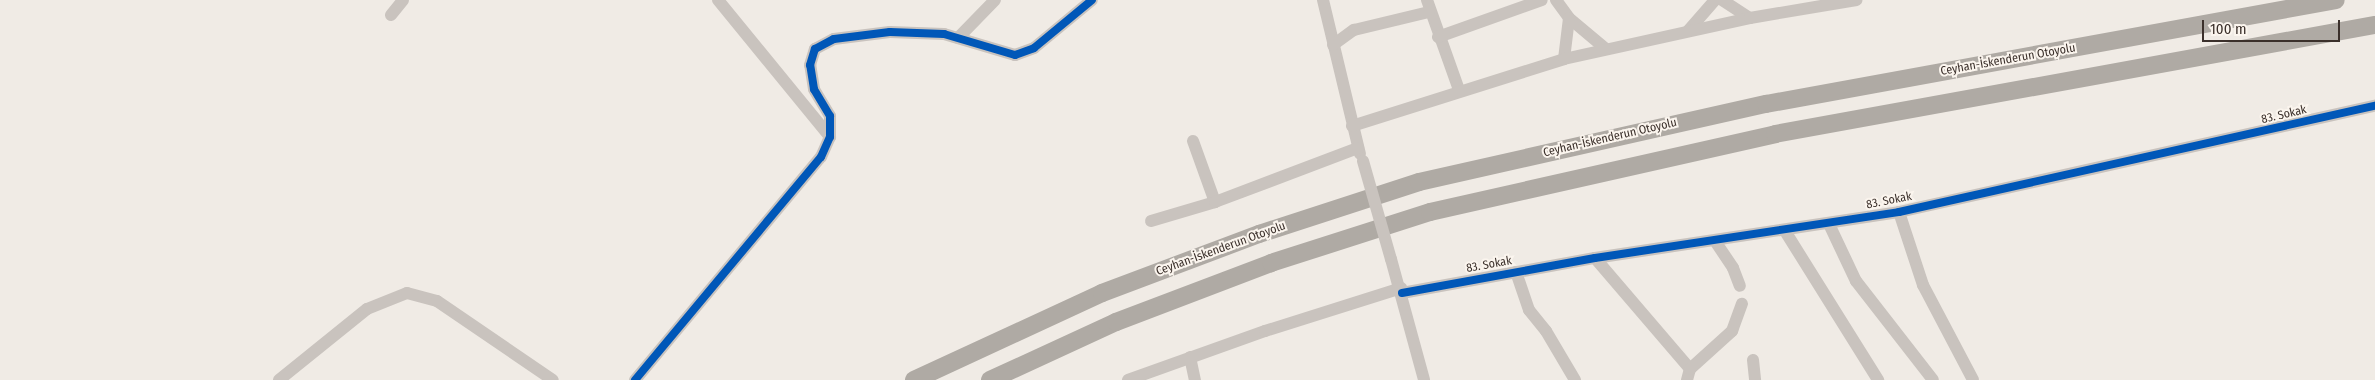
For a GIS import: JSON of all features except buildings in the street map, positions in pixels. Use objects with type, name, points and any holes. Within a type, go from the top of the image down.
[{"type":"highway","name":"Ceyhan-İskenderun Otoyolu","points":[[914,380],[1102,293],[1259,234],[1419,182],[1766,104],[2336,0]]},
{"type":"highway","points":[[990,380],[1116,322],[1271,263],[1430,212],[1775,134],[2375,25]]},
{"type":"street","points":[[391,15],[403,0]]},
{"type":"street","points":[[718,0],[830,137]]},
{"type":"street","points":[[958,38],[995,0]]},
{"type":"street","points":[[635,380],[821,157],[830,137],[830,116],[814,89],[810,65],[816,49],[834,39],[890,32],[958,38],[1014,55],[1034,48],[1092,0]]},
{"type":"street","points":[[1323,0],[1352,126],[1401,290],[1424,380]]},
{"type":"street","points":[[1438,37],[1542,0]]},
{"type":"street","points":[[1556,0],[1569,18],[1606,49]]},
{"type":"street","points":[[1688,31],[1715,0]]},
{"type":"street","points":[[1722,0],[1750,18]]},
{"type":"street","points":[[1352,126],[1459,90],[1564,58],[1750,18],[1826,3],[1856,0]]},
{"type":"street","points":[[1333,45],[1354,30],[1428,6],[1459,90]]},
{"type":"street","points":[[1564,58],[1569,18]]},
{"type":"street","name":"83. Sokak","points":[[1128,380],[1190,357],[1401,290],[1595,258],[1785,231],[1899,212],[2375,106]]},
{"type":"street","points":[[1193,141],[1215,202]]},
{"type":"street","points":[[1151,222],[1215,202],[1358,148]]},
{"type":"street","points":[[1899,212],[1923,285],[1973,380]]},
{"type":"street","points":[[1829,224],[1856,281],[1933,380]]},
{"type":"street","points":[[1785,231],[1878,380]]},
{"type":"street","points":[[1715,241],[1733,268],[1740,286]]},
{"type":"street","points":[[1595,258],[1689,374],[1732,331],[1742,304]]},
{"type":"street","points":[[1516,272],[1529,310],[1546,331],[1575,380]]},
{"type":"street","points":[[279,380],[367,309],[407,293],[437,301],[552,380]]},
{"type":"street","points":[[1190,357],[1195,380]]},
{"type":"street","points":[[1752,360],[1755,380]]},
{"type":"cycle path","points":[[635,380],[821,157],[830,137],[830,116],[814,89],[810,65],[815,49],[834,39],[890,32],[944,34],[1015,55],[1034,48],[1092,0]]},
{"type":"cycle path","points":[[1402,293],[1595,258],[1899,212],[2375,106]]}]
